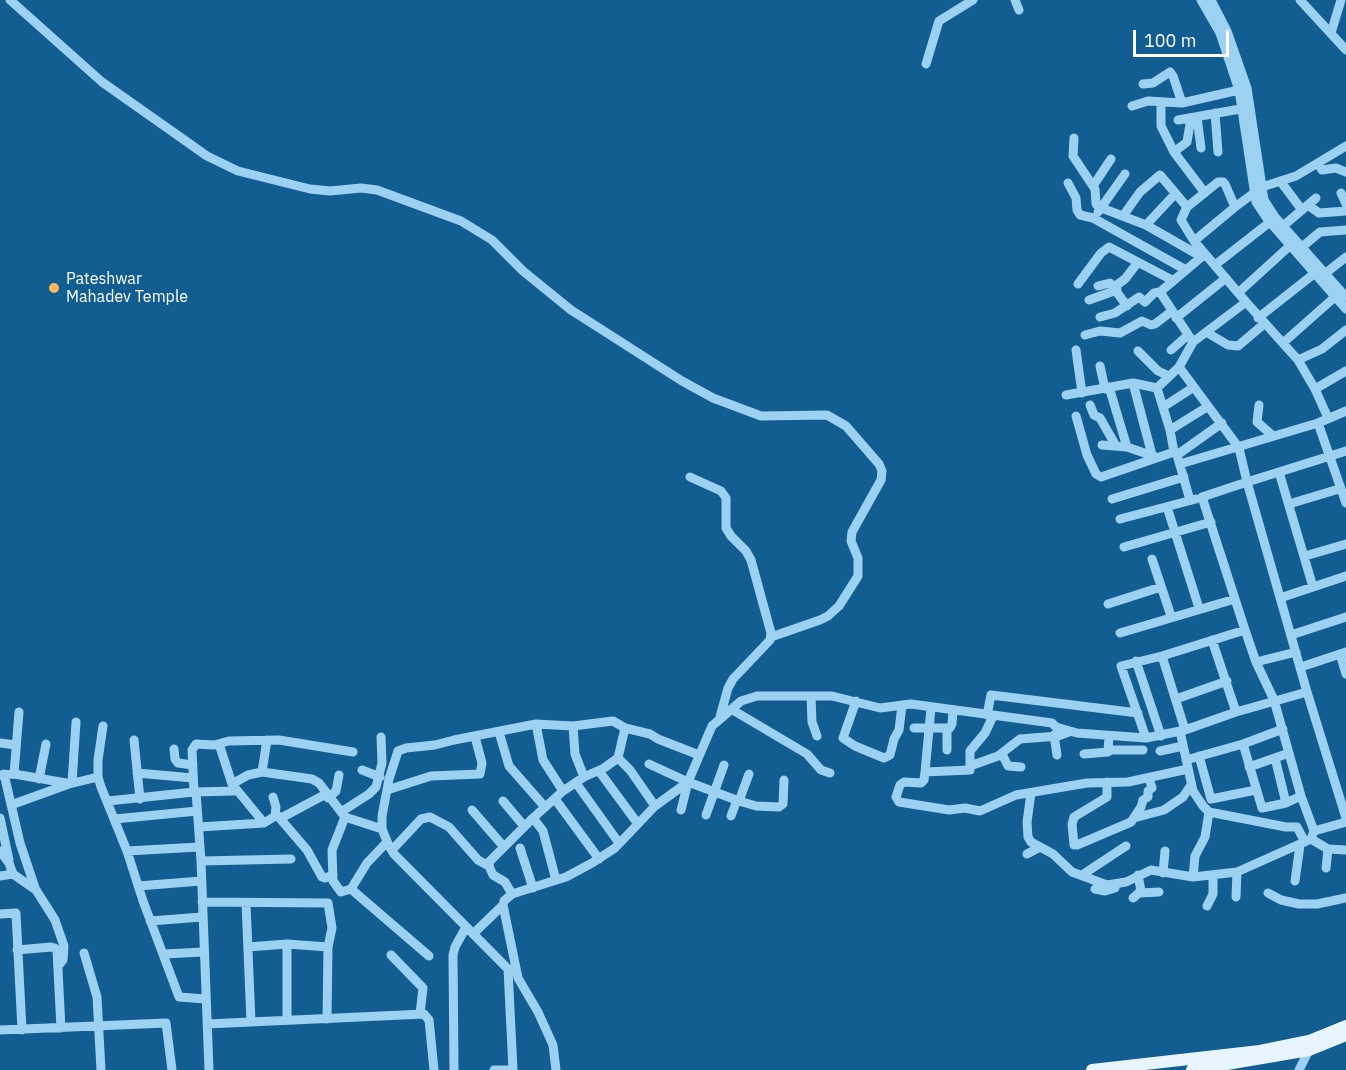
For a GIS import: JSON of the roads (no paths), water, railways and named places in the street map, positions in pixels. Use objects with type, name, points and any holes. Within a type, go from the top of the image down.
[{"type":"main road","points":[[1092,1070],[1260,1051],[1309,1041],[1346,1026]]},
{"type":"main road","points":[[1192,1070],[1309,1050],[1346,1035]]},
{"type":"street","points":[[10,0],[102,82],[207,156],[238,171],[310,189],[376,190],[461,221],[492,240],[531,277],[571,310],[703,392],[728,405],[761,416],[827,415],[846,426],[879,464],[882,471],[881,480],[852,532],[851,541],[858,558],[858,576],[839,606],[828,616],[771,637],[733,679],[720,717]]},
{"type":"street","points":[[926,64],[939,21],[973,0]]},
{"type":"street","points":[[1015,0],[1020,10]]},
{"type":"street","points":[[1201,0],[1220,33],[1247,108]]},
{"type":"street","points":[[1210,0],[1227,31],[1247,88],[1247,108],[1258,206],[1269,222],[1296,245]]},
{"type":"street","points":[[1300,0],[1346,50]]},
{"type":"street","points":[[1331,33],[1341,0]]},
{"type":"street","points":[[1143,84],[1153,82],[1170,72],[1182,103]]},
{"type":"street","points":[[1132,106],[1148,101],[1182,103],[1239,90]]},
{"type":"street","points":[[1161,102],[1161,126],[1174,152],[1205,193]]},
{"type":"street","points":[[1178,120],[1247,108]]},
{"type":"street","points":[[1215,113],[1218,152]]},
{"type":"street","points":[[1174,152],[1188,142],[1194,117]]},
{"type":"street","points":[[1194,117],[1201,148]]},
{"type":"street","points":[[1074,138],[1073,156],[1093,186],[1096,204],[1100,208],[1146,225],[1203,255],[1215,265],[1261,321],[1298,360],[1315,388],[1328,418]]},
{"type":"street","points":[[1194,241],[1258,190],[1296,176],[1346,146]]},
{"type":"street","points":[[1093,186],[1111,159]]},
{"type":"street","points":[[1318,163],[1322,170],[1336,168],[1346,172]]},
{"type":"street","points":[[1093,218],[1125,174]]},
{"type":"street","points":[[1123,216],[1140,192],[1160,175],[1187,207]]},
{"type":"street","points":[[1203,255],[1182,222],[1187,207],[1218,182],[1223,182],[1235,207]]},
{"type":"street","points":[[1281,182],[1305,208],[1320,213],[1346,211]]},
{"type":"street","points":[[1068,183],[1077,201],[1078,213],[1093,218],[1186,270]]},
{"type":"street","points":[[1258,190],[1296,245],[1346,309]]},
{"type":"street","points":[[1341,193],[1346,204]]},
{"type":"street","points":[[1146,225],[1175,194]]},
{"type":"street","points":[[1283,226],[1316,198]]},
{"type":"street","points":[[1215,265],[1269,222]]},
{"type":"street","points":[[1238,293],[1296,245],[1320,232],[1346,230]]},
{"type":"street","points":[[1078,284],[1101,253],[1109,247],[1172,280]]},
{"type":"street","points":[[1100,317],[1115,314],[1139,297],[1145,302],[1203,255]]},
{"type":"street","points":[[1206,332],[1228,345],[1238,346],[1261,321],[1320,274],[1346,257]]},
{"type":"street","points":[[1089,300],[1115,288],[1138,262]]},
{"type":"street","points":[[1320,274],[1346,297]]},
{"type":"street","points":[[1085,335],[1100,332],[1120,333],[1142,321],[1151,325],[1174,315],[1226,279]]},
{"type":"street","points":[[1098,286],[1110,283],[1127,306]]},
{"type":"street","points":[[1160,292],[1190,339]]},
{"type":"street","points":[[1283,343],[1336,296]]},
{"type":"street","points":[[1171,350],[1206,332],[1246,302]]},
{"type":"street","points":[[1298,360],[1322,349],[1346,330]]},
{"type":"street","points":[[1157,388],[1179,367],[1190,339]]},
{"type":"street","points":[[1076,351],[1082,393]]},
{"type":"street","points":[[1138,351],[1158,371],[1169,376]]},
{"type":"street","points":[[1100,366],[1127,447]]},
{"type":"street","points":[[1179,367],[1239,448],[1300,668],[1346,818]]},
{"type":"street","points":[[1315,388],[1346,371]]},
{"type":"street","points":[[1066,395],[1133,383],[1157,388]]},
{"type":"street","points":[[1133,383],[1155,456]]},
{"type":"street","points":[[1163,407],[1194,387]]},
{"type":"street","points":[[1157,388],[1190,500]]},
{"type":"street","points":[[1090,405],[1094,415],[1100,418],[1116,446]]},
{"type":"street","points":[[1259,405],[1257,422],[1273,436]]},
{"type":"street","points":[[1170,430],[1207,407]]},
{"type":"street","points":[[1102,445],[1127,447],[1155,456],[1177,457],[1239,448],[1318,423],[1346,411]]},
{"type":"street","points":[[1076,416],[1087,455],[1101,477],[1155,456]]},
{"type":"street","points":[[1177,457],[1222,423]]},
{"type":"street","points":[[1289,504],[1344,496],[1318,423]]},
{"type":"street","points":[[1120,519],[1202,497],[1346,451]]},
{"type":"street","points":[[1279,472],[1313,587]]},
{"type":"street","points":[[690,477],[721,491],[726,498],[726,528],[752,560],[771,637]]},
{"type":"street","points":[[1112,499],[1184,477]]},
{"type":"street","points":[[1202,497],[1256,662],[1274,700],[1301,796],[1308,839],[1295,881]]},
{"type":"street","points":[[1167,507],[1199,608]]},
{"type":"street","points":[[1124,547],[1211,522]]},
{"type":"street","points":[[1305,556],[1346,544]]},
{"type":"street","points":[[1152,559],[1171,616]]},
{"type":"street","points":[[1280,598],[1346,576]]},
{"type":"street","points":[[1108,604],[1161,587]]},
{"type":"street","points":[[1120,633],[1171,616],[1236,599]]},
{"type":"street","points":[[1291,635],[1346,617]]},
{"type":"street","points":[[1146,738],[1121,666],[1162,656],[1245,630]]},
{"type":"street","points":[[1212,640],[1236,711]]},
{"type":"street","points":[[1256,662],[1296,652]]},
{"type":"street","points":[[1300,668],[1343,653],[1346,674]]},
{"type":"street","points":[[1162,656],[1176,699],[1191,785],[1203,807],[1209,812],[1286,827],[1297,827],[1308,839],[1328,849],[1345,853]]},
{"type":"street","points":[[1136,661],[1161,736]]},
{"type":"street","points":[[1176,699],[1227,681]]},
{"type":"street","points":[[681,810],[688,782],[712,726],[741,701],[757,696],[832,696],[880,708],[911,705],[1052,723],[1069,732],[1146,738],[1182,730],[1236,711],[1307,692]]},
{"type":"street","points":[[925,772],[968,771],[970,751],[985,733],[990,715],[990,695],[1138,713]]},
{"type":"street","points":[[812,696],[812,722],[817,736]]},
{"type":"street","points":[[856,701],[843,738],[855,746],[884,758],[890,755],[899,730],[902,705]]},
{"type":"street","points":[[931,708],[924,780],[921,783],[902,783],[896,797],[898,802],[949,810],[965,808],[980,811],[1012,796],[1087,783],[1128,782],[1149,778],[1187,764],[1199,756],[1243,744],[1282,729]]},
{"type":"street","points":[[731,709],[807,754],[821,770],[830,773]]},
{"type":"street","points":[[914,728],[947,729],[952,726],[953,711]]},
{"type":"street","points":[[19,712],[16,745],[6,774],[20,843],[36,890],[60,929],[64,954],[58,966]]},
{"type":"street","points":[[519,978],[448,910],[389,846],[382,829],[382,816],[398,751],[536,724],[573,726],[613,721],[625,728],[650,734],[699,755]]},
{"type":"street","points":[[70,783],[76,722]]},
{"type":"street","points":[[536,724],[543,760],[563,792]]},
{"type":"street","points":[[103,726],[98,777],[128,851],[150,921],[179,997],[206,999]]},
{"type":"street","points":[[573,726],[580,784],[619,843]]},
{"type":"street","points":[[491,870],[490,861],[524,826],[536,822],[545,807],[557,802],[563,792],[580,784],[618,758],[625,728]]},
{"type":"street","points":[[947,729],[947,750]]},
{"type":"street","points":[[499,732],[508,766],[545,807]]},
{"type":"street","points":[[970,766],[1002,754],[1016,741],[1069,732]]},
{"type":"street","points":[[1054,735],[1057,755]]},
{"type":"street","points":[[1109,736],[1109,750]]},
{"type":"street","points":[[381,737],[382,763],[376,787],[343,814],[332,850],[333,881],[339,890],[344,892],[351,889],[367,863],[424,818],[430,817],[449,827],[478,860],[505,882],[512,894]]},
{"type":"street","points":[[387,790],[431,776],[480,774],[482,763],[475,737]]},
{"type":"street","points":[[134,740],[140,799]]},
{"type":"street","points":[[262,772],[267,740]]},
{"type":"street","points":[[209,1070],[201,861],[193,778],[192,750],[194,745],[219,744],[229,741],[279,740],[353,752]]},
{"type":"street","points":[[0,743],[16,745]]},
{"type":"street","points":[[39,779],[46,744]]},
{"type":"street","points":[[219,744],[233,787],[264,823]]},
{"type":"street","points":[[1243,744],[1262,808],[1286,803],[1301,796]]},
{"type":"street","points":[[1160,752],[1183,746]]},
{"type":"street","points":[[174,749],[178,763],[193,765]]},
{"type":"street","points":[[1084,754],[1105,753],[1109,750],[1143,750]]},
{"type":"street","points":[[1249,767],[1289,753]]},
{"type":"street","points":[[1002,754],[1008,766],[1021,767]]},
{"type":"street","points":[[1199,756],[1211,799],[1256,790]]},
{"type":"street","points":[[618,758],[630,770],[655,806]]},
{"type":"street","points":[[1275,758],[1286,803]]},
{"type":"street","points":[[649,764],[714,793],[756,806],[779,807],[783,804],[784,780]]},
{"type":"street","points":[[706,815],[724,765]]},
{"type":"street","points":[[362,770],[380,777]]},
{"type":"street","points":[[599,771],[638,824]]},
{"type":"street","points":[[108,801],[233,787],[248,775],[262,772],[316,780],[343,814],[382,829]]},
{"type":"street","points":[[137,773],[193,778]]},
{"type":"street","points":[[6,774],[70,783]]},
{"type":"street","points":[[730,816],[749,774]]},
{"type":"street","points":[[199,827],[264,823],[336,791],[339,775]]},
{"type":"street","points":[[11,805],[70,783],[98,777]]},
{"type":"street","points":[[1137,794],[1152,788],[1149,778]]},
{"type":"street","points":[[474,934],[512,894],[566,877],[599,859],[619,843],[655,806],[688,782]]},
{"type":"street","points":[[1107,782],[1107,797],[1074,817],[1072,824],[1076,845],[1127,825],[1134,818],[1143,800],[1148,797],[1148,791]]},
{"type":"street","points":[[1134,818],[1164,810],[1183,797],[1191,785]]},
{"type":"street","points":[[1031,793],[1027,831],[1031,842],[1053,854],[1067,869],[1107,885],[1126,882]]},
{"type":"street","points":[[273,797],[278,817],[307,850],[322,878],[333,875]]},
{"type":"street","points":[[503,801],[524,826]]},
{"type":"street","points":[[557,802],[599,859]]},
{"type":"street","points":[[472,810],[504,847]]},
{"type":"street","points":[[115,819],[197,811]]},
{"type":"street","points":[[1193,877],[1195,856],[1205,837],[1209,812]]},
{"type":"street","points":[[0,818],[13,874],[36,890]]},
{"type":"street","points":[[536,822],[556,880]]},
{"type":"street","points":[[1095,889],[1108,891],[1151,870],[1193,877],[1237,872],[1346,822]]},
{"type":"street","points":[[1083,874],[1126,846]]},
{"type":"street","points":[[128,851],[199,847]]},
{"type":"street","points":[[1027,854],[1040,847]]},
{"type":"street","points":[[520,848],[533,888]]},
{"type":"street","points":[[1326,868],[1328,849]]},
{"type":"street","points":[[0,851],[9,863]]},
{"type":"street","points":[[1163,873],[1165,851]]},
{"type":"street","points":[[201,861],[291,859]]},
{"type":"street","points":[[1236,897],[1237,872]]},
{"type":"street","points":[[0,876],[13,874]]},
{"type":"street","points":[[1138,875],[1142,889],[1136,895],[1160,892]]},
{"type":"street","points":[[1207,906],[1213,894],[1213,875]]},
{"type":"street","points":[[138,886],[201,881]]},
{"type":"street","points":[[351,889],[429,956]]},
{"type":"street","points":[[1268,894],[1299,904],[1317,904],[1346,898]]},
{"type":"street","points":[[202,902],[328,903],[332,928],[328,946],[327,1018]]},
{"type":"street","points":[[246,903],[251,1022]]},
{"type":"street","points":[[503,904],[519,978],[553,1045],[556,1070]]},
{"type":"street","points":[[0,914],[16,914],[22,1030]]},
{"type":"street","points":[[150,921],[202,917]]},
{"type":"street","points":[[454,1070],[453,955],[466,927]]},
{"type":"street","points":[[248,947],[287,944],[328,946]]},
{"type":"street","points":[[287,944],[287,1020]]},
{"type":"street","points":[[17,950],[55,948],[57,951],[61,1028]]},
{"type":"street","points":[[164,954],[204,952]]},
{"type":"street","points":[[84,953],[96,990],[101,1070]]},
{"type":"street","points":[[494,1070],[513,1070],[505,965],[513,953]]},
{"type":"street","points":[[391,955],[423,988],[420,1014]]},
{"type":"street","points":[[207,1024],[420,1014],[427,1016],[429,1020],[434,1070]]},
{"type":"street","points":[[0,1030],[166,1023],[172,1070]]},
{"type":"street","points":[[1299,1070],[1309,1050]]},
{"type":"place","name":"Pateshwar Mahadev Temple","points":[[54,288]]}]
